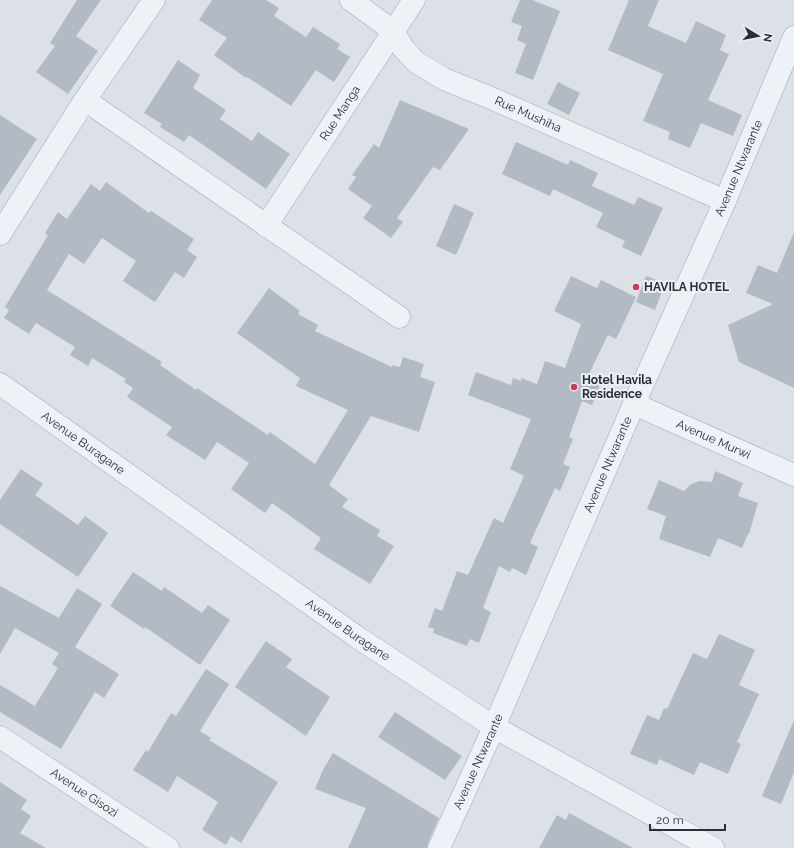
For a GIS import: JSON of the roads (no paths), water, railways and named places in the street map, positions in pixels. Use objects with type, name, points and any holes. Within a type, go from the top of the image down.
[{"type":"street","points":[[0,234],[85,100],[154,0]]},
{"type":"street","name":"Rue Mushiha","points":[[351,0],[393,31],[403,48],[416,62],[444,79],[491,98],[725,201]]},
{"type":"street","name":"Rue Manga","points":[[266,226],[414,0]]},
{"type":"street","name":"Avenue Ntwarante","points":[[440,848],[634,404],[725,201],[786,76],[794,37]]},
{"type":"street","points":[[85,100],[399,317]]},
{"type":"street","name":"Avenue Buragane","points":[[0,384],[357,637],[494,727],[713,848]]},
{"type":"street","name":"Avenue Murwi","points":[[634,404],[794,475]]},
{"type":"street","name":"Avenue Gisozi","points":[[0,737],[168,848]]},
{"type":"place","name":"HAVILA HOTEL","points":[[636,287]]},
{"type":"place","name":"Hotel Havila Residence","points":[[574,387]]}]
